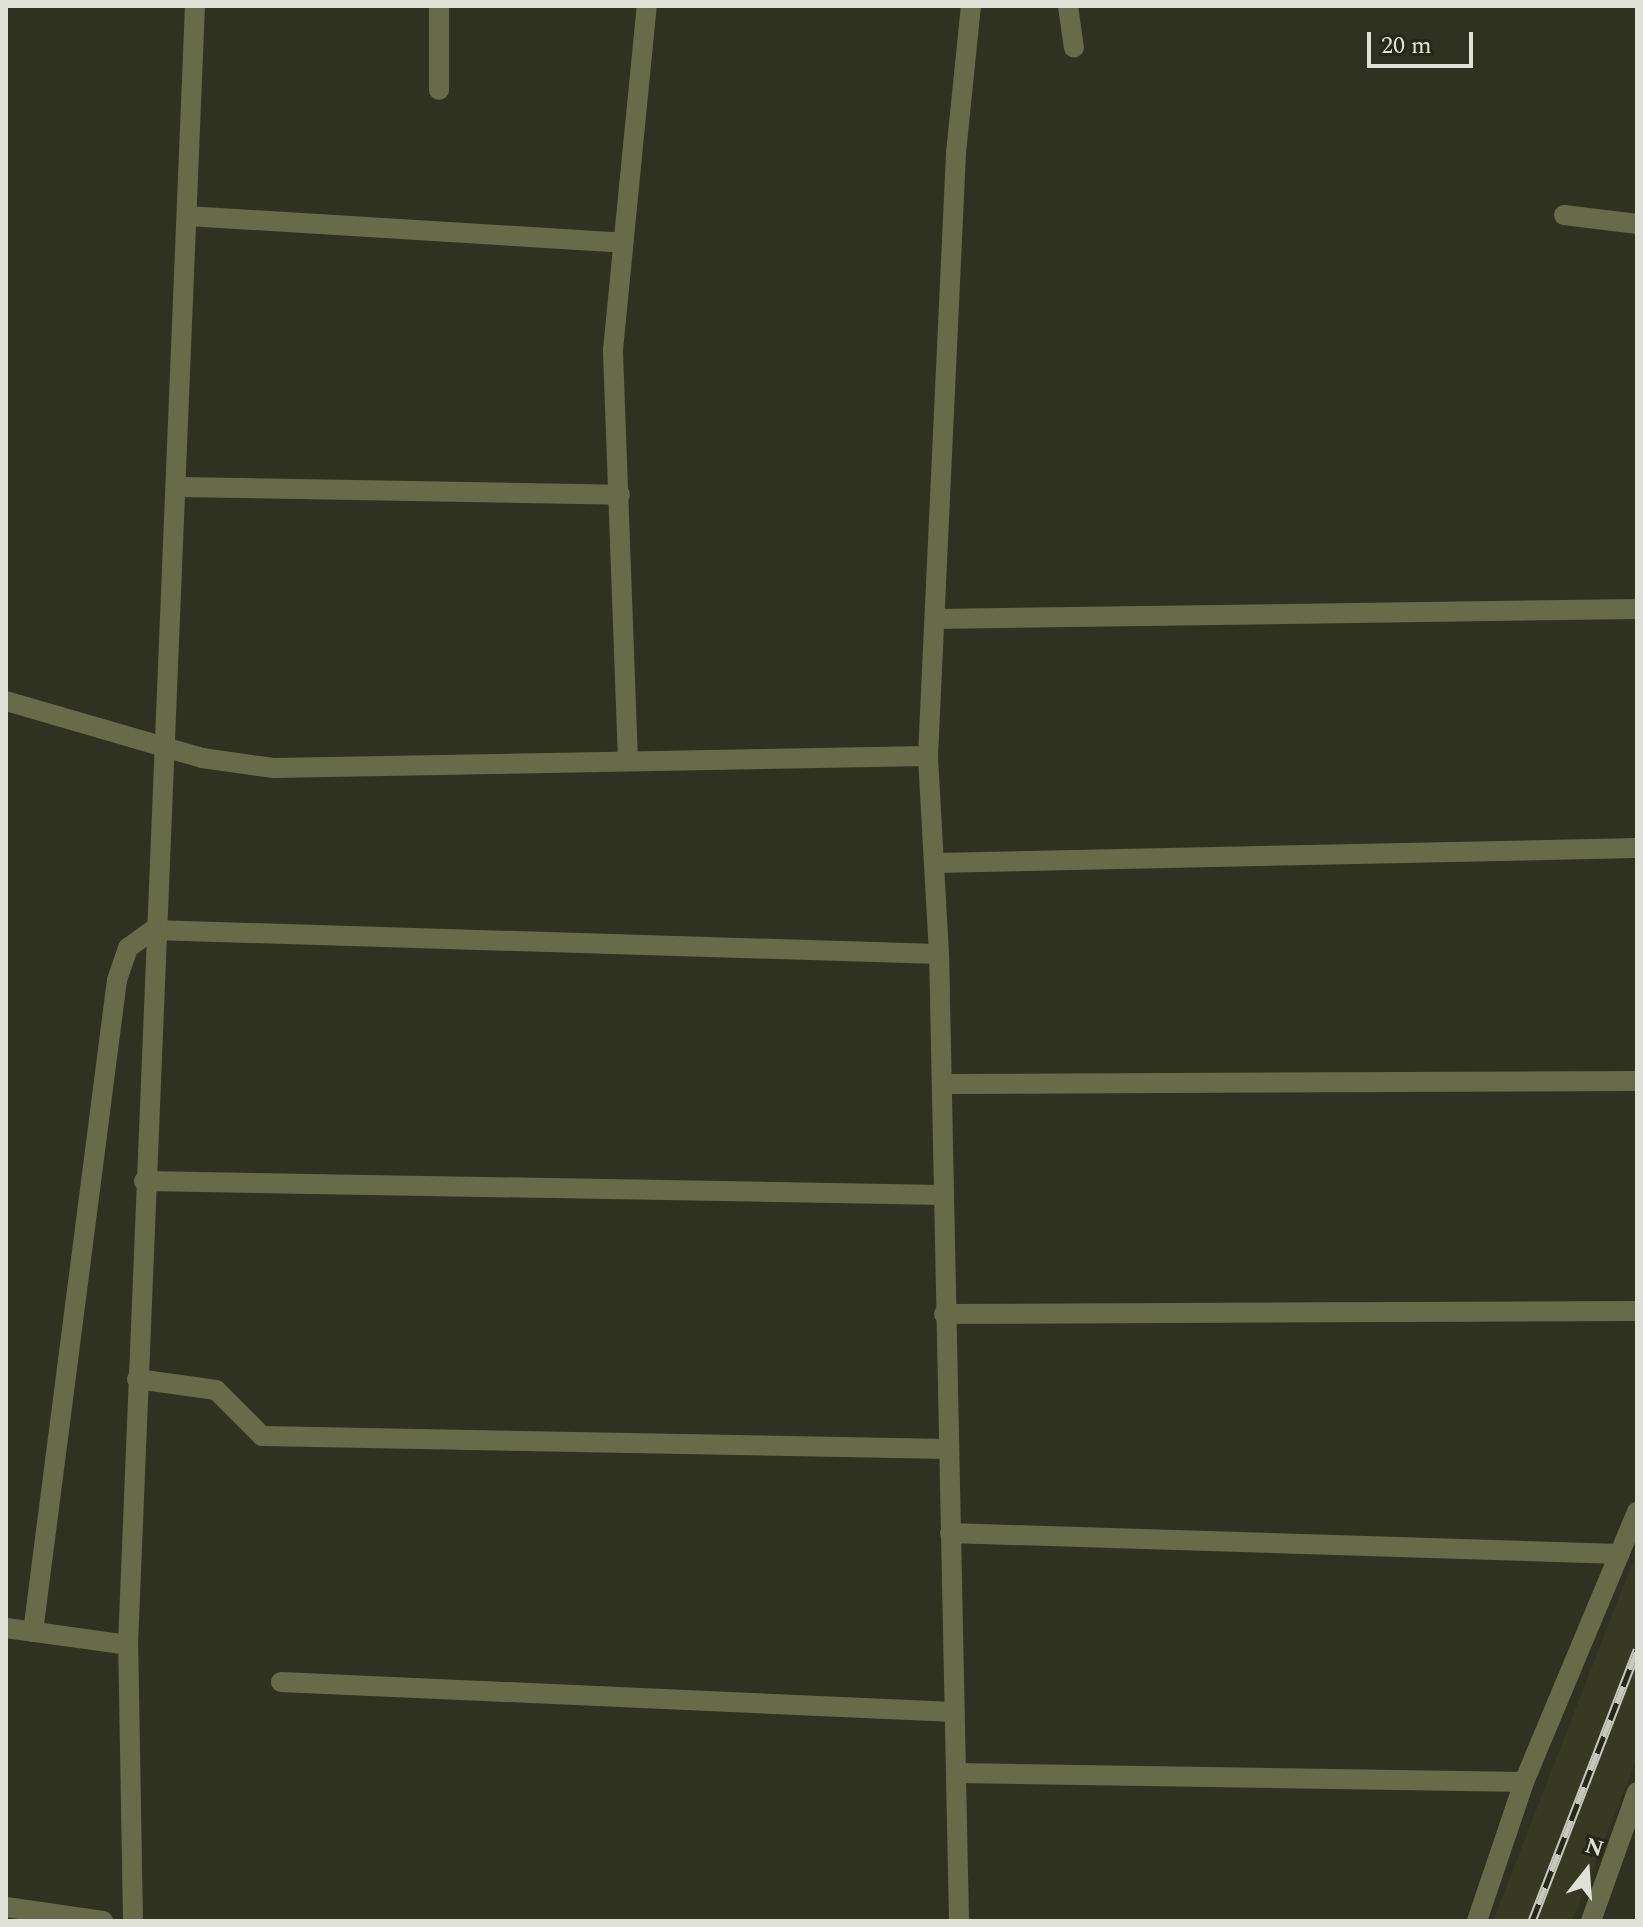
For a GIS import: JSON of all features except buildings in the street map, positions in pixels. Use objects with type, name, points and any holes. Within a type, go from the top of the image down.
[{"type":"street","points":[[133,1921],[128,1645],[153,930],[168,749],[195,6]]},
{"type":"street","points":[[439,6],[439,90]]},
{"type":"street","points":[[628,761],[613,350],[647,6]]},
{"type":"street","points":[[959,1921],[944,1314],[939,954],[928,756],[956,153],[971,6]]},
{"type":"street","points":[[1068,6],[1074,48]]},
{"type":"street","points":[[1564,215],[1637,224]]},
{"type":"street","points":[[187,216],[623,243]]},
{"type":"street","points":[[178,487],[620,495]]},
{"type":"street","points":[[935,619],[1637,609]]},
{"type":"street","points":[[6,701],[168,749],[273,768],[928,756]]},
{"type":"street","points":[[934,863],[1637,848]]},
{"type":"street","points":[[33,1632],[117,980],[128,948],[153,930],[939,954]]},
{"type":"street","points":[[942,1084],[1637,1081]]},
{"type":"street","points":[[144,1181],[944,1195]]},
{"type":"street","points":[[944,1314],[1637,1311]]},
{"type":"street","points":[[137,1379],[216,1390],[262,1436],[948,1449]]},
{"type":"street","points":[[1477,1921],[1524,1782],[1637,1512]]},
{"type":"street","points":[[950,1533],[1620,1554]]},
{"type":"street","points":[[6,1628],[128,1645]]},
{"type":"street","points":[[281,1682],[954,1712]]},
{"type":"street","points":[[956,1773],[1524,1782]]},
{"type":"street","points":[[1591,1921],[1637,1792]]},
{"type":"street","points":[[6,1907],[103,1921]]},
{"type":"shaded area","points":[[1637,1551],[1637,1759],[1572,1921],[1493,1921]]},
{"type":"railway","points":[[1532,1921],[1637,1650]]}]
